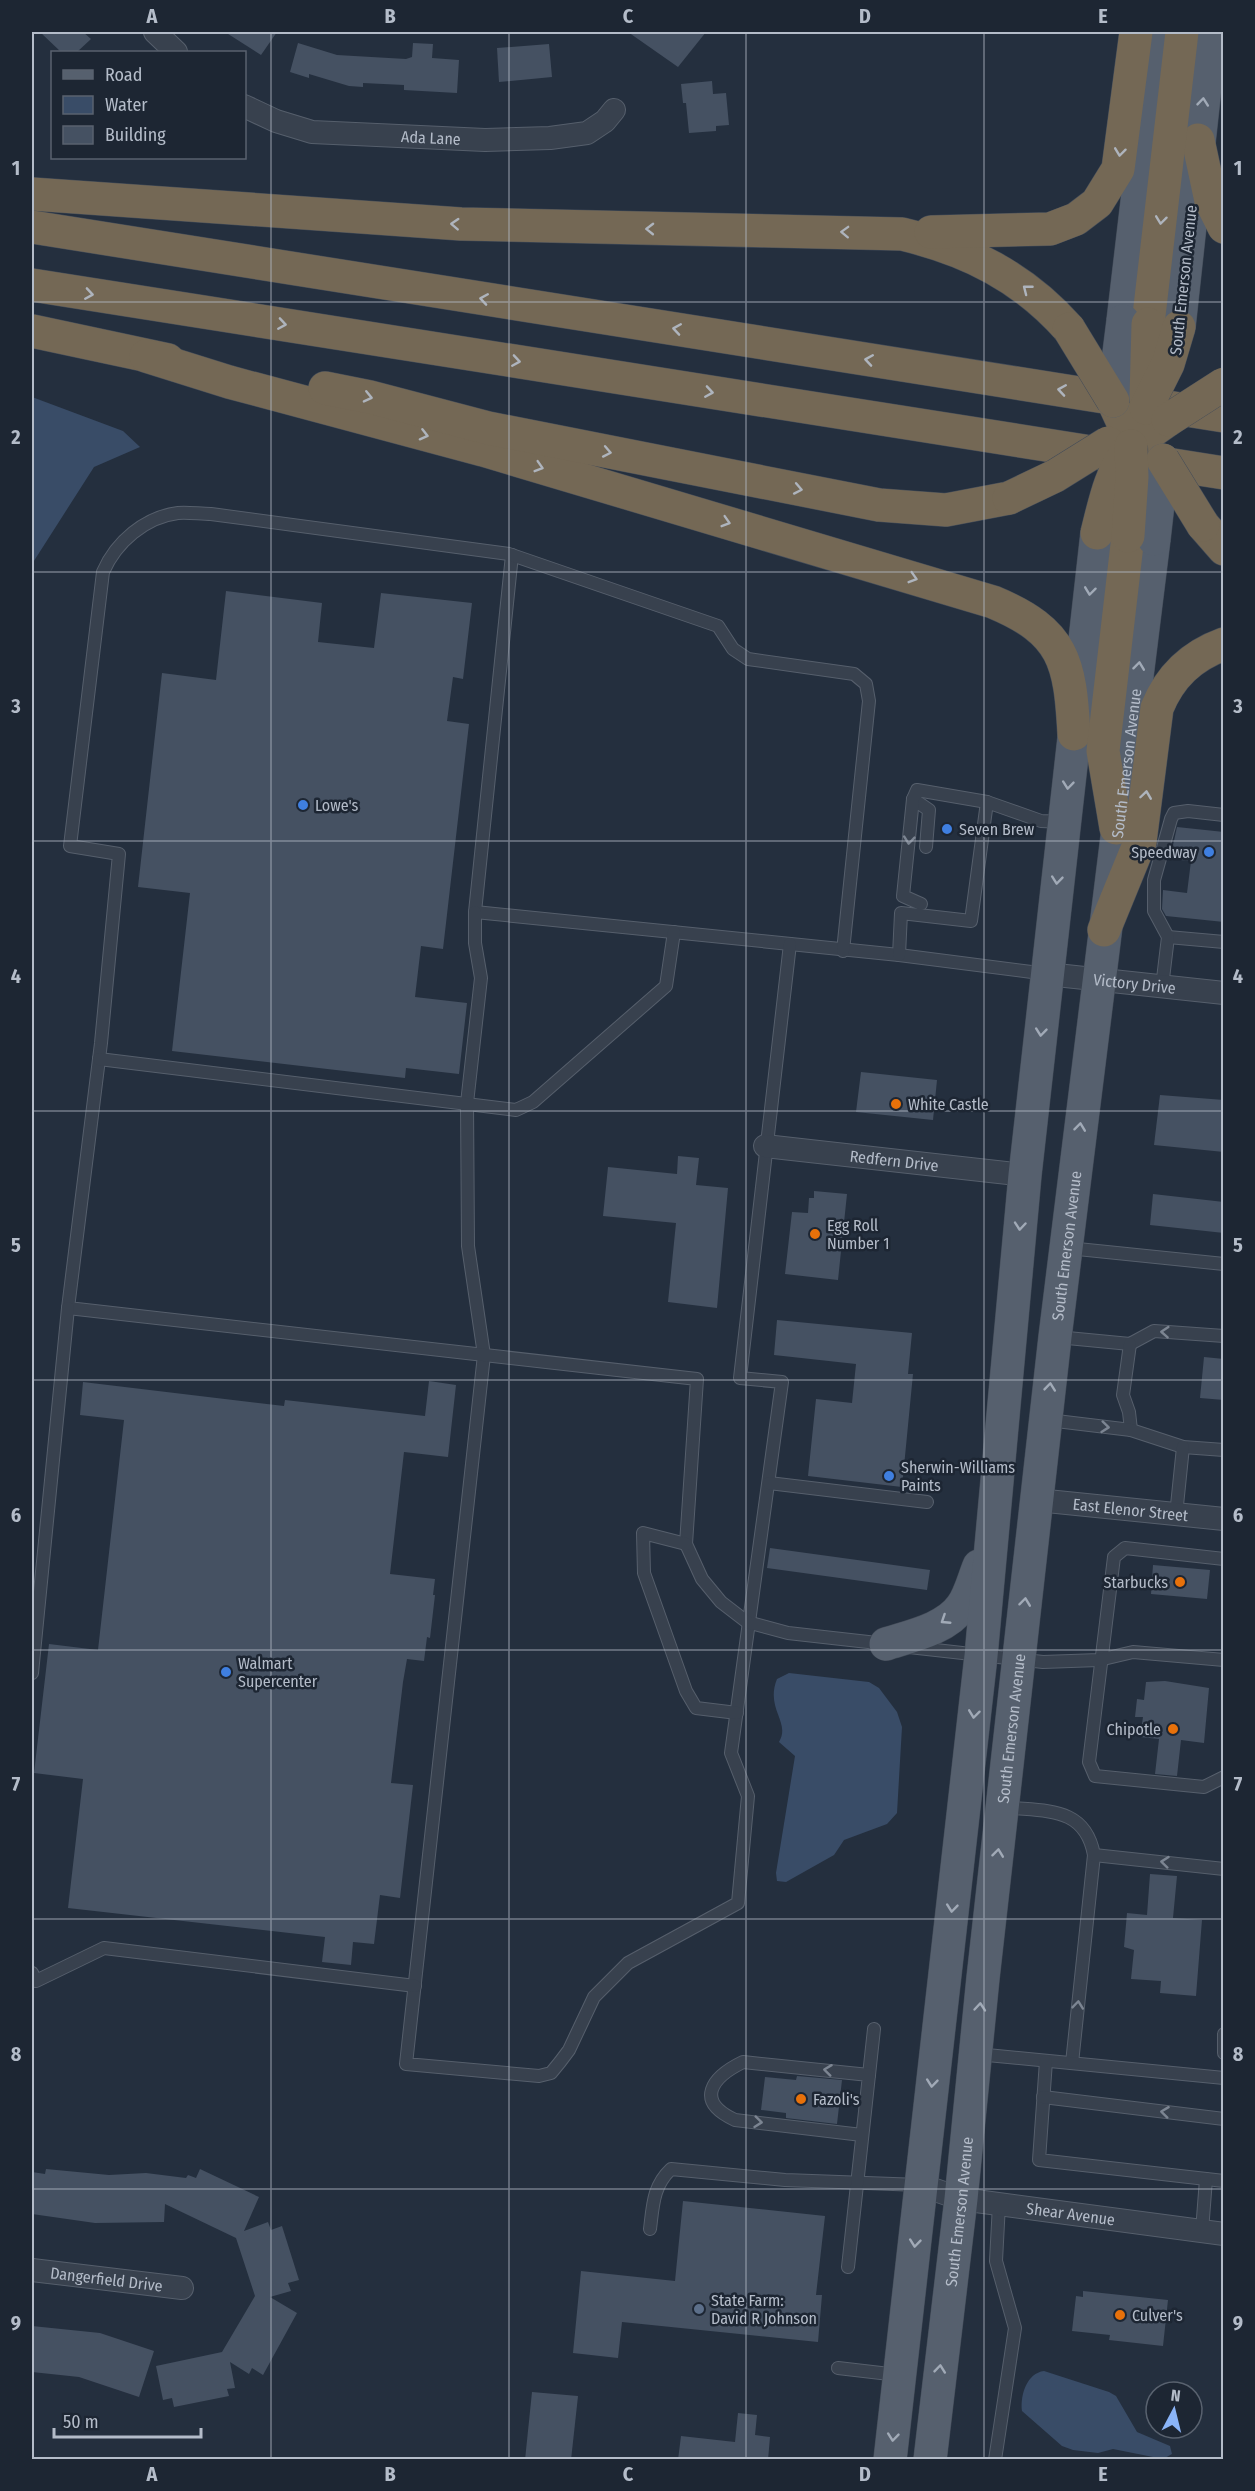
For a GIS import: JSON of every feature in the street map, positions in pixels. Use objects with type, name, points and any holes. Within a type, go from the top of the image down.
[{"type":"highway","points":[[32,194],[461,224],[902,234],[1037,231],[1064,225],[1088,211],[1106,193],[1118,169],[1136,32]]},
{"type":"highway","points":[[1150,324],[1182,32]]},
{"type":"highway","points":[[1198,141],[1211,201],[1224,227]]},
{"type":"highway","points":[[32,227],[1224,416]]},
{"type":"highway","points":[[902,234],[940,243],[988,262],[1026,287],[1069,329],[1213,537]]},
{"type":"highway","points":[[32,285],[1224,473]]},
{"type":"highway","points":[[32,331],[146,356],[370,397],[488,428],[879,505],[946,510],[1009,498],[1055,476],[1224,384]]},
{"type":"highway","points":[[146,356],[251,388],[483,450],[993,602],[1018,613],[1040,629],[1054,644],[1069,675],[1074,734]]},
{"type":"highway","points":[[1104,930],[1126,840],[1103,751],[1126,536]]},
{"type":"highway","points":[[1126,840],[1140,842],[1157,708],[1165,689],[1193,659],[1224,644]]},
{"type":"main road","name":"South Emerson Avenue","points":[[890,2460],[981,1656],[1025,1175],[1074,734],[1126,536],[1150,324],[1157,32]]},
{"type":"main road","name":"South Emerson Avenue","points":[[1126,536],[1150,324],[1198,141],[1211,32]]},
{"type":"main road","name":"South Emerson Avenue","points":[[930,2460],[961,2199],[1055,1337],[1104,930]]},
{"type":"main road","points":[[886,1644],[931,1629],[951,1618],[963,1605],[992,1533]]},
{"type":"street","points":[[155,32],[175,51]]},
{"type":"street","name":"Ada Lane","points":[[246,107],[276,121],[312,132],[485,140],[550,138],[587,133],[605,121],[614,110]]},
{"type":"street","name":"Victory Drive","points":[[1047,974],[1224,993]]},
{"type":"street","name":"Redfern Drive","points":[[765,1146],[1025,1175]]},
{"type":"street","name":"East Elenor Street","points":[[1037,1500],[1224,1519]]},
{"type":"street","name":"Shear Avenue","points":[[921,2185],[961,2199],[1213,2232]]},
{"type":"street","name":"Dangerfield Drive","points":[[32,2270],[182,2288]]},
{"type":"lane","points":[[32,1673],[68,1308],[99,1059],[119,854],[70,846],[103,572],[108,560],[134,532],[153,519],[178,513],[211,514],[512,555],[718,626],[733,649],[748,659],[854,674],[866,684],[869,701],[843,951]]},
{"type":"lane","points":[[512,555],[475,912],[474,943],[481,978],[467,1103],[468,1246],[484,1355],[406,2064],[539,2076],[551,2073],[569,2050],[594,1997],[628,1963],[738,1904],[748,1796],[731,1753],[751,1623],[782,1382],[740,1378],[790,944]]},
{"type":"lane","points":[[987,802],[971,921],[920,909],[903,896],[913,799],[916,790],[987,802],[1041,821],[1064,822]]},
{"type":"lane","points":[[913,799],[929,810],[926,847]]},
{"type":"lane","points":[[1162,987],[1168,937],[1154,911],[1154,880],[1174,813],[1188,811],[1224,815]]},
{"type":"lane","points":[[1126,840],[1154,880]]},
{"type":"lane","points":[[920,909],[922,890]]},
{"type":"lane","points":[[899,955],[902,913],[920,909]]},
{"type":"lane","points":[[475,912],[899,955],[1047,974]]},
{"type":"lane","points":[[99,1059],[516,1110],[533,1102],[666,986],[674,932]]},
{"type":"lane","points":[[1168,937],[1224,942]]},
{"type":"lane","points":[[1067,1248],[1224,1264]]},
{"type":"lane","points":[[68,1308],[697,1379],[686,1544],[702,1579],[721,1602],[751,1623],[788,1633],[1043,1662],[1100,1660],[1133,1652],[1224,1660]]},
{"type":"lane","points":[[1055,1337],[1130,1344],[1154,1331],[1224,1336]]},
{"type":"lane","points":[[1130,1344],[1123,1395],[1129,1412],[1131,1430]]},
{"type":"lane","points":[[1046,1420],[1131,1430],[1183,1446],[1224,1450]]},
{"type":"lane","points":[[1176,1515],[1183,1446]]},
{"type":"lane","points":[[769,1483],[927,1502]]},
{"type":"lane","points":[[686,1544],[644,1533],[644,1573],[686,1691],[696,1708],[737,1713]]},
{"type":"lane","points":[[1224,1559],[1125,1548],[1114,1557],[1089,1762],[1095,1776],[1204,1787],[1224,1777]]},
{"type":"lane","points":[[1003,1807],[1062,1814],[1082,1824],[1091,1837],[1094,1855],[1072,2063]]},
{"type":"lane","points":[[1094,1855],[1224,1869]]},
{"type":"lane","points":[[32,1973],[36,1981],[104,1948],[415,1986]]},
{"type":"lane","points":[[848,2267],[874,2029]]},
{"type":"lane","points":[[1224,2034],[1224,2053]]},
{"type":"lane","points":[[976,2054],[1224,2079]]},
{"type":"lane","points":[[1046,2061],[1039,2160],[1224,2181]]},
{"type":"lane","points":[[862,2134],[735,2120],[721,2113],[712,2103],[711,2092],[715,2082],[725,2071],[743,2062],[869,2075]]},
{"type":"lane","points":[[1043,2097],[1224,2118]]},
{"type":"lane","points":[[650,2229],[654,2193],[660,2179],[671,2169],[784,2180],[921,2185]]},
{"type":"lane","points":[[1206,2179],[1213,2232]]},
{"type":"lane","points":[[995,2460],[1015,2328],[996,2261],[999,2204]]},
{"type":"lane","points":[[838,2368],[900,2375]]},
{"type":"water","points":[[32,397],[123,431],[140,447],[94,467],[32,564]]},
{"type":"water","points":[[789,1673],[869,1682],[879,1688],[897,1712],[902,1727],[897,1813],[887,1824],[844,1840],[834,1855],[786,1882],[777,1881],[776,1873],[795,1756],[779,1742],[782,1728],[774,1699],[774,1690],[777,1679]]},
{"type":"water","points":[[1044,2371],[1116,2396],[1137,2432],[1144,2435],[1144,2440],[1156,2440],[1170,2446],[1172,2454],[1163,2459],[1113,2449],[1098,2453],[1073,2450],[1062,2446],[1022,2411],[1022,2398],[1026,2386],[1029,2380]]},
{"type":"building","points":[[40,32],[83,32],[91,39],[78,51],[60,51]]},
{"type":"building","points":[[225,32],[277,32],[261,55]]},
{"type":"building","points":[[628,32],[706,32],[678,67]]},
{"type":"building","points":[[298,43],[337,55],[406,59],[412,57],[413,43],[433,44],[432,58],[459,60],[457,93],[404,90],[404,85],[363,83],[363,87],[349,86],[309,74],[309,78],[290,72]]},
{"type":"building","points":[[549,44],[552,77],[499,82],[497,48]]},
{"type":"building","points":[[712,81],[713,94],[726,93],[729,125],[716,126],[716,131],[689,133],[686,103],[683,103],[681,84]]},
{"type":"building","name":"Lowe's","points":[[226,591],[322,603],[318,642],[374,648],[381,593],[472,603],[463,679],[453,677],[447,721],[469,724],[443,949],[421,946],[415,997],[467,1003],[459,1074],[406,1068],[405,1078],[172,1051],[190,893],[138,887],[162,673],[216,680]]},
{"type":"building","points":[[1177,827],[1224,832],[1224,922],[1166,916],[1162,909],[1163,890],[1187,893],[1191,861],[1170,859]]},
{"type":"building","name":"White Castle","points":[[861,1072],[937,1080],[933,1120],[856,1112]]},
{"type":"building","points":[[1160,1095],[1224,1100],[1224,1152],[1154,1145]]},
{"type":"building","points":[[678,1156],[699,1158],[696,1185],[728,1188],[717,1308],[668,1302],[676,1223],[603,1216],[608,1167],[677,1174]]},
{"type":"building","points":[[814,1191],[847,1194],[838,1280],[785,1274],[792,1212],[808,1213],[809,1198],[814,1198]]},
{"type":"building","points":[[1153,1194],[1224,1202],[1224,1233],[1150,1225]]},
{"type":"building","points":[[777,1320],[912,1333],[908,1374],[913,1374],[902,1487],[808,1476],[816,1399],[852,1403],[856,1364],[774,1355]]},
{"type":"building","points":[[1204,1357],[1224,1359],[1224,1400],[1200,1398]]},
{"type":"building","name":"Walmart Supercenter","points":[[429,1381],[456,1385],[448,1457],[404,1452],[390,1574],[435,1579],[433,1595],[435,1595],[430,1638],[427,1637],[424,1661],[407,1659],[391,1783],[413,1785],[400,1898],[380,1895],[374,1944],[353,1942],[351,1965],[322,1962],[325,1937],[68,1908],[83,1779],[34,1773],[49,1644],[98,1650],[124,1420],[80,1415],[83,1382],[284,1406],[285,1400],[425,1416]]},
{"type":"building","points":[[770,1548],[930,1570],[927,1590],[767,1568]]},
{"type":"building","name":"Starbucks","points":[[1153,1565],[1210,1570],[1207,1599],[1151,1594]]},
{"type":"building","name":"Chipotle","points":[[1165,1681],[1209,1688],[1204,1743],[1181,1740],[1177,1776],[1155,1774],[1159,1739],[1140,1737],[1143,1717],[1135,1717],[1137,1699],[1144,1700],[1146,1682]]},
{"type":"building","points":[[1150,1874],[1177,1876],[1173,1918],[1202,1920],[1196,1996],[1160,1993],[1161,1981],[1131,1979],[1134,1950],[1124,1947],[1127,1913],[1147,1915]]},
{"type":"building","name":"Fazoli's","points":[[797,2076],[842,2080],[837,2124],[786,2118],[786,2113],[761,2110],[765,2077],[796,2080]]},
{"type":"building","points":[[46,2169],[109,2175],[146,2173],[186,2178],[188,2175],[196,2178],[200,2169],[259,2197],[244,2231],[268,2222],[271,2230],[282,2226],[299,2280],[288,2283],[291,2291],[270,2297],[297,2313],[263,2375],[252,2368],[249,2374],[230,2362],[235,2388],[227,2389],[229,2396],[174,2407],[172,2398],[163,2400],[156,2366],[222,2352],[255,2296],[236,2238],[165,2204],[164,2222],[95,2223],[32,2214],[32,2172],[45,2174]]},
{"type":"building","points":[[683,2201],[825,2216],[816,2295],[822,2295],[818,2342],[622,2322],[618,2358],[573,2353],[581,2271],[675,2281]]},
{"type":"building","name":"Culver's","points":[[1083,2291],[1168,2300],[1163,2346],[1109,2340],[1110,2335],[1072,2331],[1076,2296],[1083,2297]]},
{"type":"building","points":[[32,2326],[100,2333],[154,2351],[139,2397],[79,2377],[32,2372]]},
{"type":"building","points":[[532,2392],[578,2396],[571,2460],[525,2460]]},
{"type":"building","points":[[738,2413],[757,2415],[755,2435],[770,2437],[768,2460],[678,2460],[681,2436],[735,2442]]},
{"type":"place","name":"Lowe's","points":[[303,805]]},
{"type":"place","name":"Seven Brew","points":[[947,829]]},
{"type":"place","name":"Speedway","points":[[1209,852]]},
{"type":"place","name":"White Castle","points":[[896,1104]]},
{"type":"place","name":"Egg Roll Number 1","points":[[815,1234]]},
{"type":"place","name":"Sherwin-Williams Paints","points":[[889,1476]]},
{"type":"place","name":"Starbucks","points":[[1180,1582]]},
{"type":"place","name":"Walmart Supercenter","points":[[226,1672]]},
{"type":"place","name":"Chipotle","points":[[1173,1729]]},
{"type":"place","name":"Fazoli's","points":[[801,2099]]},
{"type":"place","name":"State Farm: David R Johnson","points":[[699,2309]]},
{"type":"place","name":"Culver's","points":[[1120,2315]]}]
